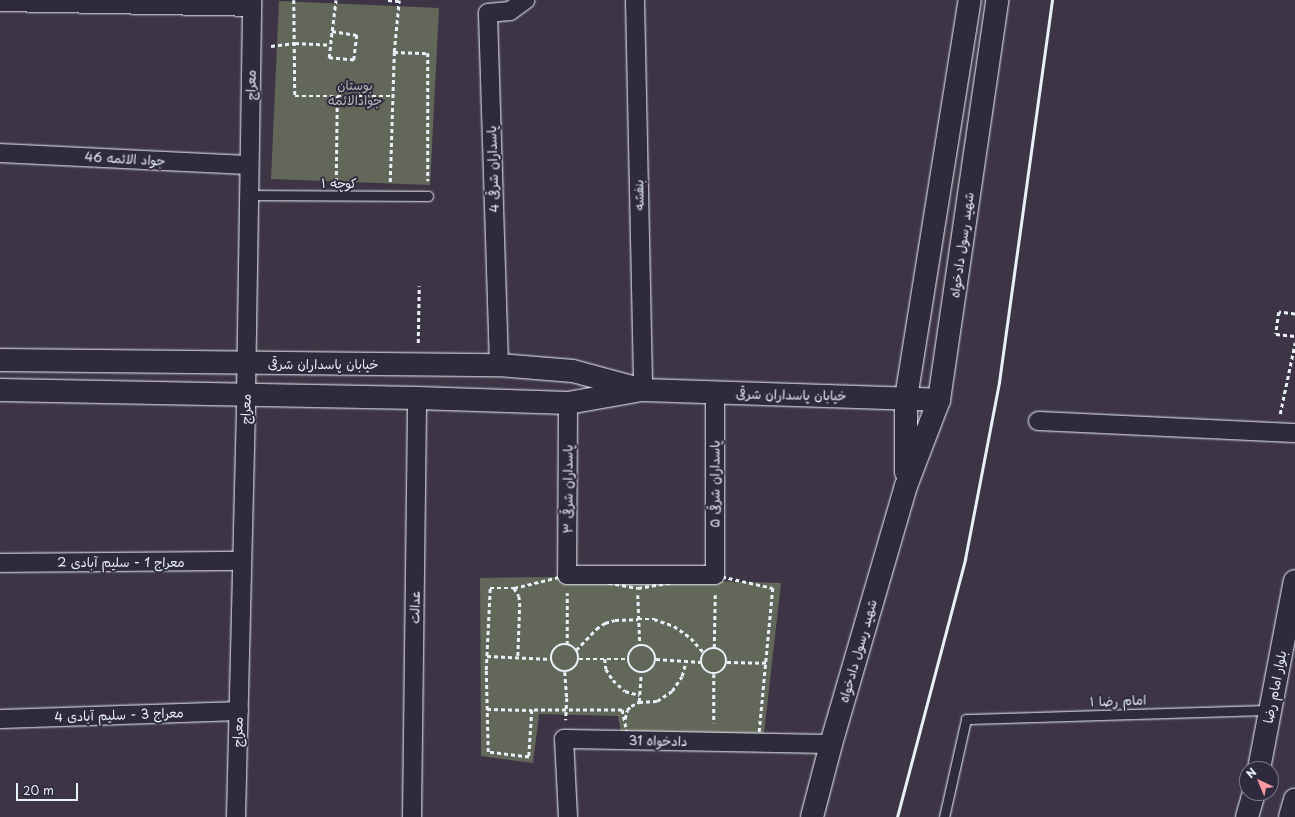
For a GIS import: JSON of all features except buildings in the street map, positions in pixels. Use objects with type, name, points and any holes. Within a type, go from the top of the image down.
[{"type":"street","name":"پاسداران شرقی 4","points":[[499,365],[488,13],[510,11],[525,0]]},
{"type":"street","name":"بنفشه","points":[[635,0],[643,390]]},
{"type":"street","name":"شهید رسول دادخواه","points":[[906,486],[906,398],[970,0]]},
{"type":"street","name":"شهید رسول دادخواه","points":[[812,817],[831,744],[906,486],[939,400],[997,0]]},
{"type":"street","points":[[0,2],[252,3]]},
{"type":"street","name":"معراج","points":[[236,817],[246,395],[252,3]]},
{"type":"street","name":"جواد الائمه 46","points":[[0,153],[250,165]]},
{"type":"street","name":"خیابان پاسداران شرقی","points":[[0,360],[246,364],[499,365],[573,371],[643,390]]},
{"type":"street","name":"خیابان پاسداران شرقی","points":[[0,390],[418,398],[568,403],[643,390],[939,400]]},
{"type":"street","name":"پاسداران شرقی ۵","points":[[715,393],[715,583]]},
{"type":"street","name":"عدالت","points":[[412,817],[418,398]]},
{"type":"street","name":"پاسداران شرقی ۳","points":[[567,582],[568,403]]},
{"type":"street","points":[[1038,421],[1295,433]]},
{"type":"street","name":"معراج 1 - سلیم آبادی 2","points":[[0,563],[242,561]]},
{"type":"street","name":"بلوار امام رضا","points":[[1260,761],[1295,580]]},
{"type":"street","points":[[567,582],[715,583]]},
{"type":"street","name":"معراج 3 - سلیم آبادی 4","points":[[0,718],[239,711]]},
{"type":"street","points":[[564,739],[568,817]]},
{"type":"street","name":"دادخواه 31","points":[[564,739],[831,744]]},
{"type":"street","points":[[1290,817],[1295,800]]},
{"type":"street","points":[[1247,817],[1252,801]]},
{"type":"lane","name":"کوچه ۱","points":[[249,195],[428,196]]},
{"type":"lane","name":"امام رضا ۱","points":[[944,817],[966,719],[1270,710]]},
{"type":"path","points":[[294,0],[295,96],[393,96]]},
{"type":"path","points":[[332,31],[357,35],[354,60],[329,58],[330,45],[336,0]]},
{"type":"path","points":[[388,0],[399,0],[394,52],[389,196]]},
{"type":"path","points":[[251,48],[295,43],[330,45]]},
{"type":"path","points":[[394,52],[428,53],[428,196]]},
{"type":"path","points":[[335,196],[337,96]]},
{"type":"path","points":[[418,365],[419,286]]},
{"type":"path","points":[[1295,314],[1279,312],[1276,334],[1295,336]]},
{"type":"path","points":[[1276,432],[1295,343]]},
{"type":"path","points":[[567,582],[567,644]]},
{"type":"path","points":[[487,709],[532,710],[567,711],[622,710],[627,734],[759,738],[773,588],[715,583],[638,588],[567,582],[514,588],[490,588],[487,656],[487,709],[488,752],[529,757],[532,710]]},
{"type":"path","points":[[714,648],[715,583]]},
{"type":"path","points":[[514,588],[520,603],[518,658]]},
{"type":"path","points":[[638,588],[640,645]]},
{"type":"path","points":[[576,650],[588,636],[606,623],[615,620],[638,618],[654,619],[674,626],[691,638],[704,653]]},
{"type":"path","points":[[567,644],[576,650],[579,659],[574,669],[565,672],[557,670],[551,659],[555,649],[567,644]]},
{"type":"path","points":[[640,645],[651,649],[656,659],[652,670],[641,674],[630,669],[628,659],[630,651],[640,645]]},
{"type":"path","points":[[714,648],[718,649],[724,654],[727,662],[723,670],[714,674],[704,670],[701,662],[704,653],[714,648]]},
{"type":"path","points":[[487,656],[551,659]]},
{"type":"path","points":[[579,659],[628,659]]},
{"type":"path","points":[[605,659],[606,669],[613,680],[625,691],[639,695]]},
{"type":"path","points":[[656,659],[701,662]]},
{"type":"path","points":[[624,720],[628,710],[639,702],[657,701],[672,691],[682,676],[686,661]]},
{"type":"path","points":[[727,662],[766,663]]},
{"type":"path","points":[[564,739],[567,711],[565,672]]},
{"type":"path","points":[[639,702],[641,674]]},
{"type":"path","points":[[714,674],[714,736]]},
{"type":"green space","name":"بوستان جوادالائمه","points":[[279,1],[439,8],[430,185],[271,179]]},
{"type":"green space","points":[[551,577],[781,583],[763,742],[622,738],[618,716],[539,714],[533,763],[481,756],[480,578]]},
{"type":"railway","points":[[897,817],[965,559],[999,382],[1052,0]]}]
